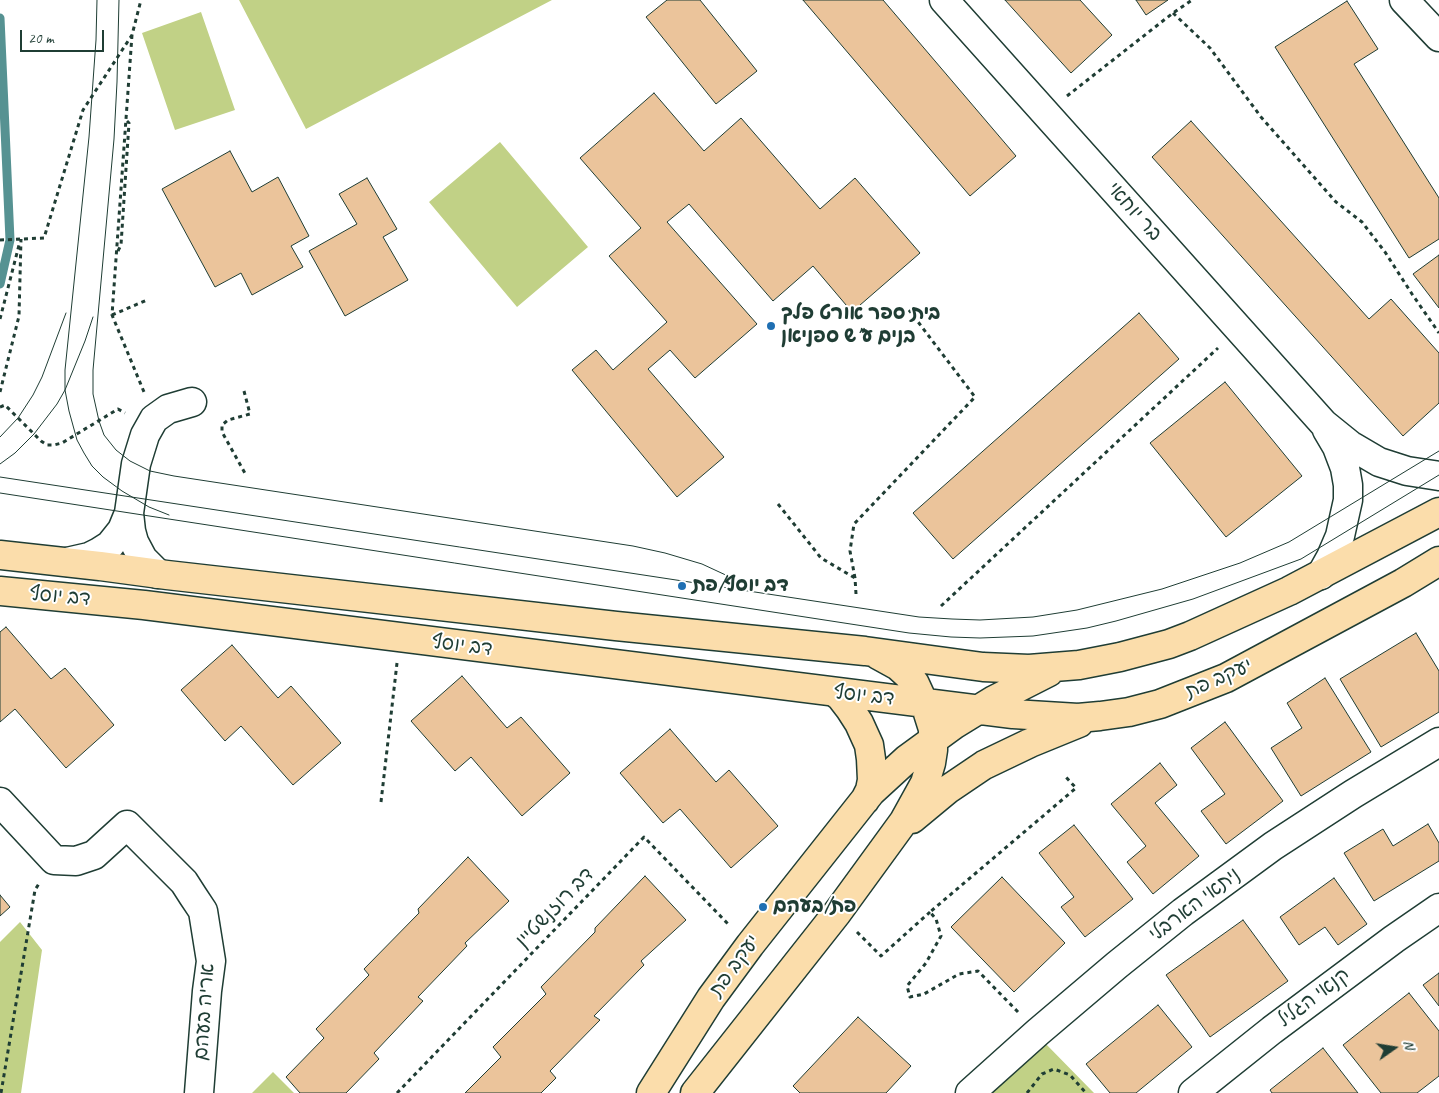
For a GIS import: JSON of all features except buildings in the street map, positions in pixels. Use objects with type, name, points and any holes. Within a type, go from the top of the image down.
[{"type":"main road","name":"יעקב פת","points":[[865,652],[1006,669],[1064,666],[1120,657],[1169,644],[1240,614],[1321,575],[1439,512]]},
{"type":"main road","name":"דב יוסף","points":[[0,555],[616,626],[865,652]]},
{"type":"main road","name":"יעקב פת","points":[[924,702],[977,710],[1045,717],[1078,718],[1129,712],[1160,704],[1226,678],[1387,592],[1439,561]]},
{"type":"main road","name":"דב יוסף","points":[[0,591],[144,605],[924,702]]},
{"type":"main road","points":[[695,1093],[838,913],[909,813],[925,783],[931,763],[933,740],[932,724],[924,702],[915,684],[902,670],[884,658],[865,652]]},
{"type":"main road","name":"יעקב פת","points":[[651,1093],[711,998],[863,801],[892,772],[933,740],[977,710],[1016,688],[1064,666]]},
{"type":"main road","points":[[834,692],[840,696],[859,723],[868,745],[872,767],[872,784],[868,796],[863,801]]},
{"type":"main road","points":[[894,835],[931,802],[977,770],[1030,742],[1100,716]]},
{"type":"street","name":"בר יוחאי","points":[[944,0],[1324,424],[1350,445],[1379,462],[1413,472],[1439,476]]},
{"type":"street","points":[[1404,0],[1439,37]]},
{"type":"street","points":[[67,562],[89,557],[99,552],[110,545],[122,530],[129,513],[136,464],[149,426],[160,413],[168,408],[192,402]]},
{"type":"street","name":"בר יוחאי","points":[[1321,575],[1340,536],[1347,507],[1348,492],[1347,477],[1343,463],[1337,447],[1324,424]]},
{"type":"street","points":[[129,513],[131,531],[138,550],[143,559],[158,574]]},
{"type":"street","name":"ניתאי הארבלי","points":[[970,1093],[1038,1032],[1183,912],[1273,846],[1353,794],[1439,742]]},
{"type":"street","points":[[0,802],[54,860]]},
{"type":"street","name":"אריה בעהם","points":[[54,860],[76,861],[94,855],[127,826],[184,882],[203,911],[211,961],[199,1093]]},
{"type":"street","name":"קנאי הגליל","points":[[1193,1093],[1272,1030],[1439,908]]},
{"type":"path","points":[[141,0],[132,35],[112,315],[144,392]]},
{"type":"path","points":[[1045,113],[1192,0]]},
{"type":"path","points":[[1173,13],[1210,48],[1261,117],[1336,202],[1362,222],[1385,252],[1439,333]]},
{"type":"path","points":[[0,240],[44,238],[83,110],[132,35]]},
{"type":"path","points":[[0,319],[21,239]]},
{"type":"path","points":[[0,392],[19,316],[21,239]]},
{"type":"path","points":[[112,315],[147,300]]},
{"type":"path","points":[[856,594],[856,578],[850,551],[854,524],[975,397],[909,310]]},
{"type":"path","points":[[941,606],[1239,329]]},
{"type":"path","points":[[244,390],[250,414],[228,420],[223,424],[222,432],[246,475]]},
{"type":"path","points":[[0,407],[5,405],[41,441],[47,445],[54,446],[118,409],[149,426]]},
{"type":"path","points":[[778,504],[821,558],[856,578]]},
{"type":"path","points":[[381,802],[398,654]]},
{"type":"path","points":[[838,913],[881,956],[1076,788],[1064,775]]},
{"type":"path","name":"דב רוזנשטיין","points":[[397,1093],[644,837],[736,932]]},
{"type":"path","points":[[1,1093],[35,890],[54,860]]},
{"type":"path","points":[[930,912],[936,919],[941,936],[926,963],[907,986],[910,997],[924,994],[959,974],[978,971],[1038,1032]]},
{"type":"path","points":[[1027,1093],[1042,1074],[1054,1069],[1070,1075],[1086,1093]]},
{"type":"green space","points":[[239,0],[552,0],[306,129]]},
{"type":"green space","points":[[201,12],[235,110],[175,130],[142,33]]},
{"type":"green space","points":[[500,142],[588,247],[517,307],[429,202]]},
{"type":"green space","points":[[20,922],[42,950],[21,1093],[0,1093],[0,942]]},
{"type":"green space","points":[[1043,1041],[1094,1093],[983,1093]]},
{"type":"green space","points":[[273,1072],[294,1093],[252,1093]]},
{"type":"waterway","points":[[0,18],[10,240],[0,284]]},
{"type":"tram line","points":[[97,0],[89,137],[65,370],[65,390],[77,440],[92,466],[122,491],[149,507],[169,515]]},
{"type":"tram line","points":[[119,0],[114,139],[93,370],[93,394],[99,421],[104,435],[116,450],[130,461],[150,471],[174,476],[633,546],[702,564],[751,588]]},
{"type":"tram line","points":[[0,437],[18,418],[33,395],[42,377],[66,313]]},
{"type":"tram line","points":[[0,464],[15,453],[34,434],[57,404],[65,390],[93,317]]},
{"type":"tram line","points":[[0,477],[919,617],[980,620],[1033,617],[1077,610],[1162,589],[1240,563],[1289,542],[1439,451]]},
{"type":"tram line","points":[[0,493],[909,633],[980,638],[1033,636],[1087,628],[1193,599],[1301,559],[1439,475]]},
{"type":"place","name":"בית ספר אורט פלך בנים ע\"ש ספניאן","points":[[771,326]]},
{"type":"place","name":"דב יוסף/פת","points":[[682,586]]},
{"type":"place","name":"פת/בעהם","points":[[763,907]]}]
